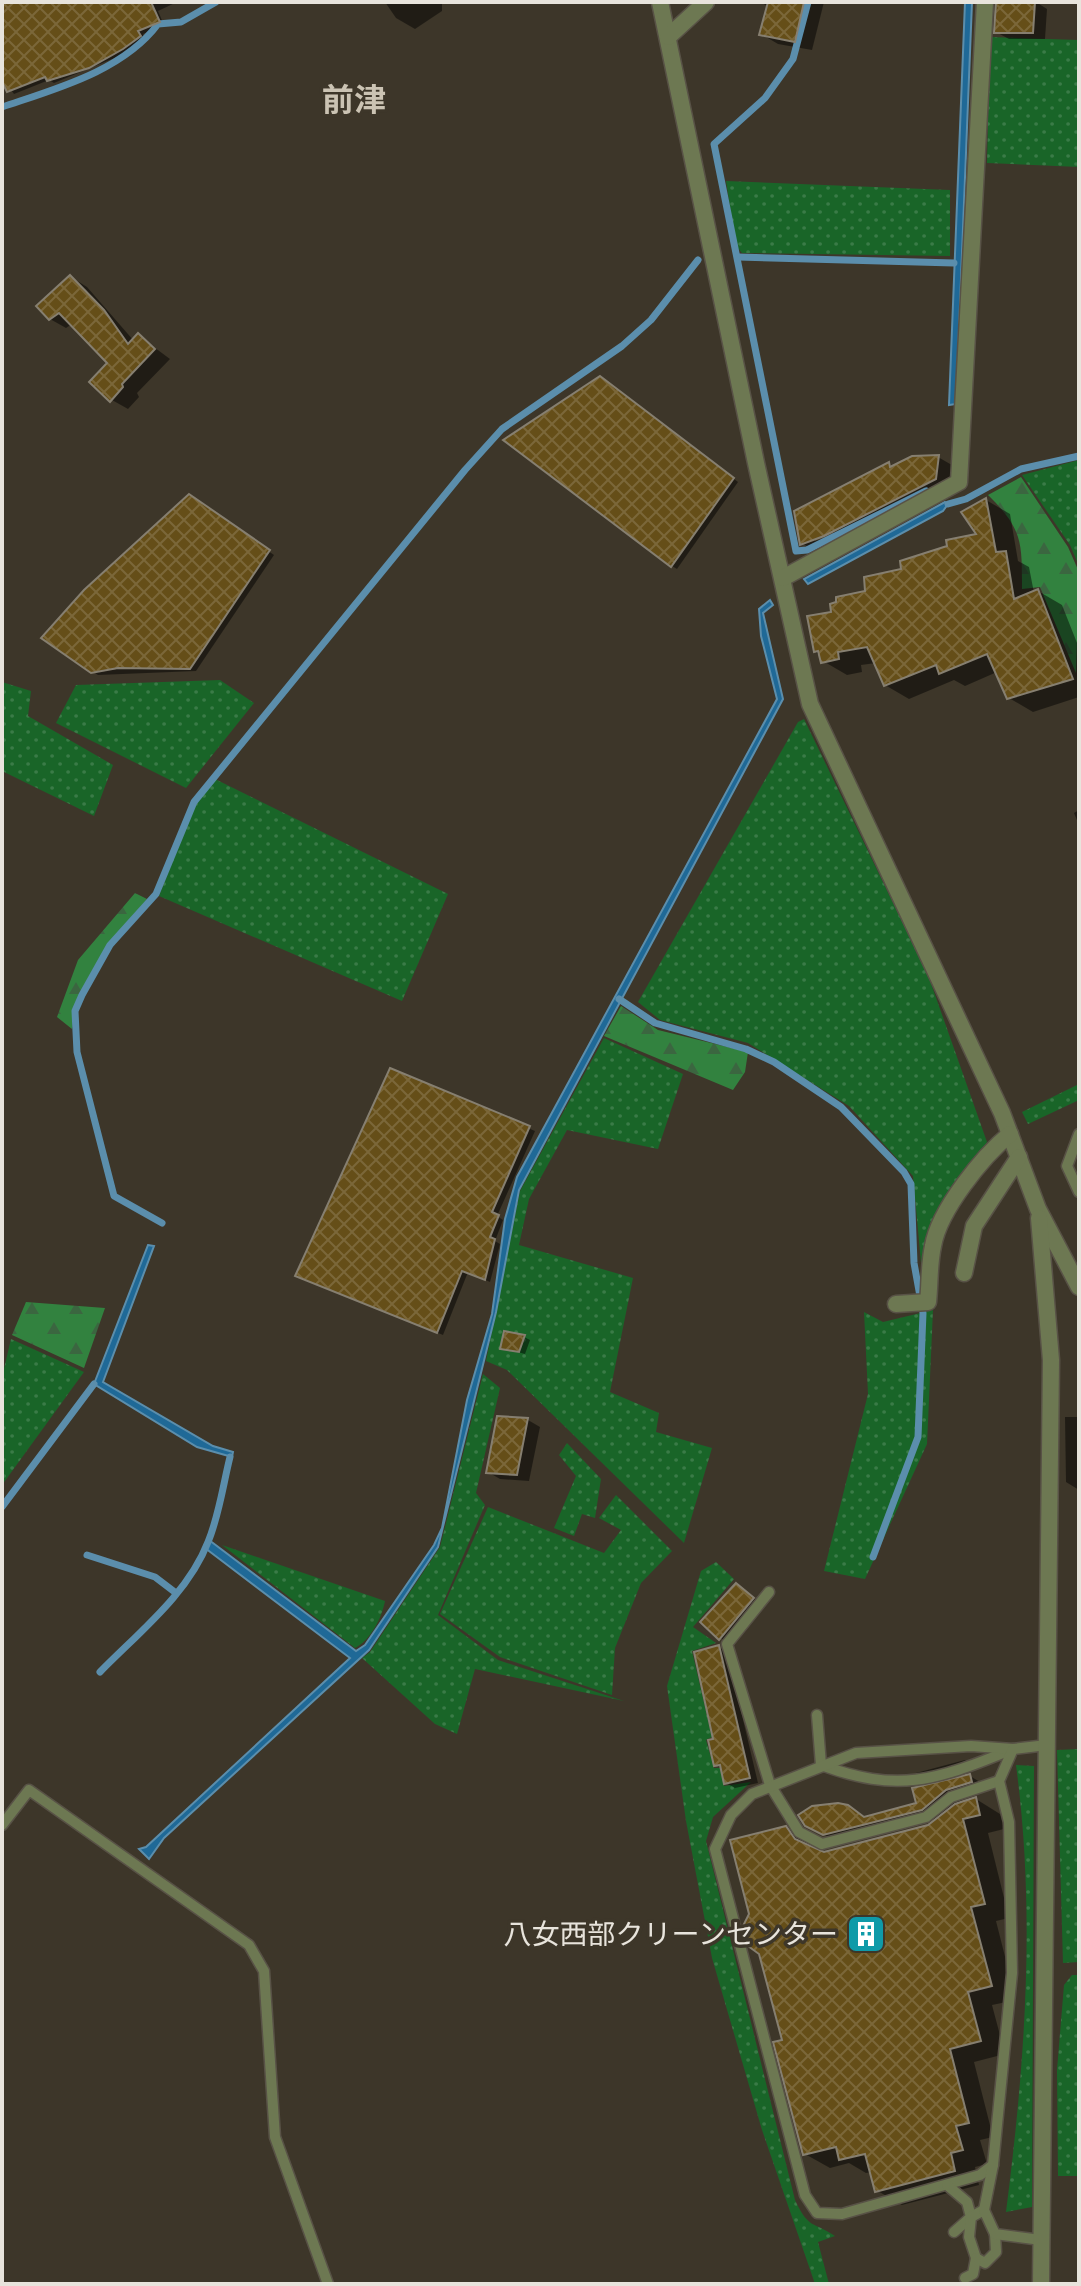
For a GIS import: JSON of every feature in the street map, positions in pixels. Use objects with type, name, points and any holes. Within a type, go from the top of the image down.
[{"type":"street","points":[[660,2],[810,704],[1010,1134],[1038,1209],[1079,1287]]},
{"type":"street","points":[[668,37],[706,2]]},
{"type":"street","points":[[783,578],[959,482],[985,2]]},
{"type":"street","points":[[896,1304],[928,1302],[933,1243],[944,1219],[987,1153],[1010,1134]]},
{"type":"street","points":[[964,1273],[974,1226],[1019,1157]]},
{"type":"street","points":[[1038,1209],[1051,1360],[1041,2284]]},
{"type":"lane","points":[[1079,1134],[1067,1166],[1079,1192]]},
{"type":"lane","points":[[769,1592],[727,1644],[770,1785],[799,1832],[822,1844],[926,1817],[951,1797],[999,1781]]},
{"type":"lane","points":[[817,1715],[821,1765]]},
{"type":"lane","points":[[993,2165],[980,2175],[842,2214],[817,2213],[805,2195],[715,1849],[731,1815],[752,1794],[856,1753],[971,1746],[1013,1749],[1047,1745]]},
{"type":"lane","points":[[821,1765],[886,1784],[917,1781],[973,1766],[1013,1749]]},
{"type":"lane","points":[[969,2276],[980,2260],[996,2252],[995,2234],[984,2210],[993,2165],[1012,1973],[1009,1822],[999,1781],[1013,1749]]},
{"type":"lane","points":[[2,1825],[29,1790],[249,1945],[264,1971],[275,2137],[328,2284]]},
{"type":"lane","points":[[947,2185],[967,2202],[971,2217],[969,2237],[980,2260]]},
{"type":"lane","points":[[954,2232],[984,2210]]},
{"type":"lane","points":[[995,2234],[1041,2240]]},
{"type":"green space","points":[[990,37],[1079,40],[1079,167],[987,163]]},
{"type":"green space","points":[[726,181],[950,190],[950,256],[742,253],[736,246]]},
{"type":"green space","points":[[1079,460],[1079,566],[1070,545],[1022,475]]},
{"type":"green space","points":[[1021,477],[1068,547],[1079,572],[1076,673],[1040,587],[1022,589],[1018,538],[1008,518],[988,495]]},
{"type":"green space","points":[[220,680],[254,703],[186,788],[56,723],[76,685]]},
{"type":"green space","points":[[2,682],[31,691],[28,716],[113,765],[94,816],[2,771]]},
{"type":"green space","points":[[804,719],[928,975],[987,1142],[931,1234],[923,1284],[913,1176],[849,1106],[748,1043],[660,1020],[638,1002],[798,722]]},
{"type":"green space","points":[[215,779],[448,894],[402,1001],[159,896],[195,804]]},
{"type":"green space","points":[[135,893],[147,899],[89,975],[75,1010],[72,1029],[57,1017],[78,960]]},
{"type":"green space","points":[[621,1006],[658,1030],[748,1052],[745,1072],[733,1090],[604,1036]]},
{"type":"green space","points":[[604,1038],[683,1074],[658,1149],[567,1130],[529,1199],[519,1245],[633,1278],[610,1392],[659,1413],[656,1432],[712,1448],[684,1543],[507,1370],[486,1361],[520,1191]]},
{"type":"green space","points":[[1079,1084],[1079,1100],[1028,1124],[1022,1112]]},
{"type":"green space","points":[[26,1302],[105,1308],[84,1368],[12,1335]]},
{"type":"green space","points":[[933,1310],[927,1444],[865,1579],[824,1571],[868,1394],[864,1312],[883,1322]]},
{"type":"green space","points":[[11,1339],[84,1372],[2,1485],[2,1377]]},
{"type":"green space","points":[[483,1374],[500,1388],[476,1493],[485,1505],[438,1615],[498,1660],[624,1701],[475,1669],[457,1734],[435,1724],[362,1658],[370,1652],[440,1547]]},
{"type":"green space","points":[[567,1443],[601,1479],[595,1518],[582,1514],[574,1536],[554,1528],[576,1476],[559,1455]]},
{"type":"green space","points":[[616,1495],[672,1551],[641,1583],[615,1648],[612,1695],[500,1657],[440,1614],[488,1507],[604,1553],[621,1530],[599,1518]]},
{"type":"green space","points":[[222,1545],[385,1601],[371,1634],[355,1648]]},
{"type":"green space","points":[[716,1562],[734,1579],[693,1627],[716,1643],[692,1651],[712,1737],[706,1740],[714,1768],[720,1768],[724,1786],[751,1782],[713,1817],[706,1841],[795,2200],[808,2221],[835,2236],[818,2242],[829,2284],[815,2284],[762,2130],[712,1958],[686,1821],[667,1686],[701,1571]]},
{"type":"green space","points":[[1079,1749],[1079,1962],[1063,1963],[1057,1750]]},
{"type":"green space","points":[[1016,1765],[1034,1766],[1032,2207],[1006,2212],[1026,1989],[1026,1877]]},
{"type":"green space","points":[[1072,1975],[1079,1975],[1079,2176],[1058,2176],[1057,2070],[1064,1985]]},
{"type":"water","points":[[965,2],[972,2],[956,404],[949,405]]},
{"type":"water","points":[[945,502],[948,504],[943,511],[808,584],[804,579]]},
{"type":"water","points":[[770,600],[773,605],[763,613],[783,699],[519,1190],[496,1312],[438,1547],[369,1650],[164,1838],[149,1859],[139,1849],[146,1847],[350,1658],[205,1548],[209,1540],[356,1651],[365,1645],[434,1545],[442,1528],[467,1400],[492,1314],[505,1219],[517,1177],[777,699],[761,636],[759,609]]},
{"type":"water","points":[[148,1245],[154,1246],[103,1382],[213,1446],[233,1452],[232,1457],[197,1447],[94,1384]]},
{"type":"building","points":[[2,2],[151,2],[160,22],[138,31],[141,36],[89,68],[47,81],[45,77],[7,92],[2,82]]},
{"type":"building","points":[[768,2],[804,2],[795,42],[759,35]]},
{"type":"building","points":[[996,2],[1035,2],[1033,33],[994,33]]},
{"type":"building","points":[[70,275],[104,310],[128,344],[138,333],[155,349],[122,384],[123,387],[110,402],[89,382],[107,363],[59,313],[49,320],[36,306]]},
{"type":"building","points":[[600,376],[734,478],[671,567],[503,440]]},
{"type":"building","points":[[939,455],[936,479],[800,545],[794,511],[889,462],[890,467],[912,456]]},
{"type":"building","points":[[189,494],[270,550],[190,669],[118,668],[91,673],[41,638],[84,590]]},
{"type":"building","points":[[986,498],[996,552],[1006,551],[1014,599],[1038,589],[1073,679],[1007,699],[987,654],[939,674],[936,665],[884,686],[867,647],[838,652],[839,659],[821,663],[818,651],[814,652],[807,616],[831,612],[830,604],[836,602],[836,597],[865,591],[864,577],[901,569],[900,561],[947,546],[946,540],[976,534],[961,512]]},
{"type":"building","points":[[390,1068],[530,1126],[492,1212],[499,1215],[490,1237],[495,1239],[485,1280],[462,1271],[437,1333],[295,1276]]},
{"type":"building","points":[[504,1331],[525,1335],[519,1352],[500,1349]]},
{"type":"building","points":[[497,1416],[528,1418],[517,1475],[486,1473]]},
{"type":"building","points":[[736,1583],[754,1598],[719,1640],[700,1622]]},
{"type":"building","points":[[719,1645],[750,1778],[724,1784],[720,1765],[714,1766],[708,1740],[713,1739],[694,1652]]},
{"type":"building","points":[[970,1774],[972,1782],[946,1790],[922,1810],[823,1835],[805,1826],[798,1815],[812,1806],[838,1803],[848,1805],[864,1817],[916,1803],[912,1788]]},
{"type":"building","points":[[976,1797],[980,1815],[963,1819],[985,1904],[971,1907],[992,1986],[968,1992],[981,2041],[950,2049],[969,2123],[956,2126],[963,2150],[951,2153],[955,2171],[875,2192],[865,2154],[839,2160],[836,2147],[803,2155],[773,2042],[782,2040],[759,1954],[748,1946],[743,1926],[749,1914],[730,1840],[786,1826],[795,1839],[824,1852],[928,1825],[955,1804]]},
{"type":"waterway","points":[[2,107],[87,76],[126,54],[158,24],[181,22],[216,2]]},
{"type":"waterway","points":[[808,2],[793,59],[765,98],[714,144],[796,551],[807,550],[926,491]]},
{"type":"waterway","points":[[738,257],[954,263]]},
{"type":"waterway","points":[[162,1223],[114,1196],[77,1052],[75,1011],[82,995],[110,945],[156,894],[194,802],[465,470],[502,429],[622,346],[651,320],[698,260]]},
{"type":"waterway","points":[[948,504],[966,499],[1021,469],[1079,456]]},
{"type":"waterway","points":[[619,999],[655,1023],[746,1049],[774,1062],[841,1107],[904,1172],[911,1184],[914,1263],[923,1313],[918,1437],[873,1557]]},
{"type":"waterway","points":[[2,1507],[94,1384]]},
{"type":"waterway","points":[[100,1672],[161,1612],[199,1561],[215,1522],[230,1457]]},
{"type":"waterway","points":[[87,1555],[155,1577],[176,1593]]},
{"type":"place","name":"八女西部クリーンセンター","points":[[866,1934]]},
{"type":"district","name":"前津","points":[[354,100]]}]
